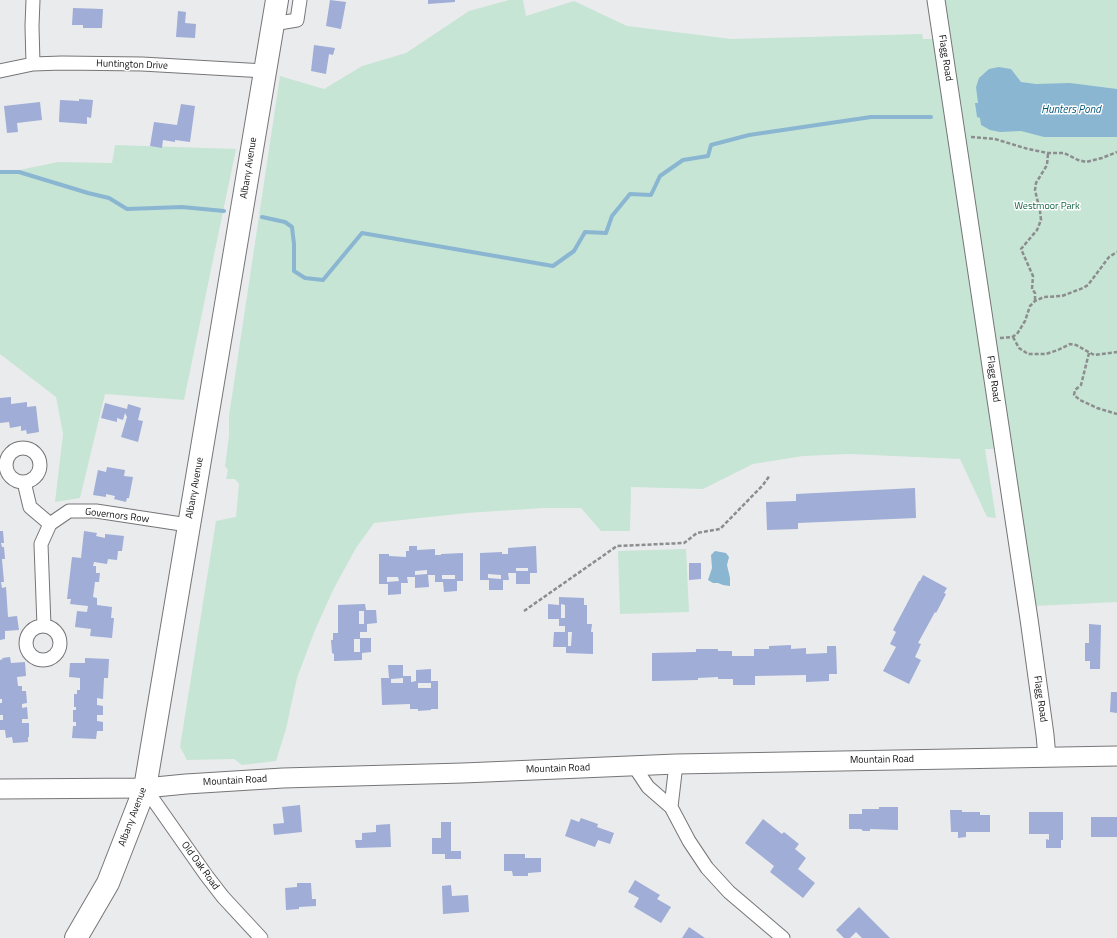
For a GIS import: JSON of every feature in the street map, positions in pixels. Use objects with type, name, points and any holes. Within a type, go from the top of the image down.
[{"type":"highway","name":"Albany Avenue","points":[[76,938],[108,883],[145,788],[277,0]]},
{"type":"main road","name":"Mountain Road","points":[[0,789],[145,788],[283,778],[357,777],[676,764],[1117,756]]},
{"type":"street","points":[[33,0],[33,64]]},
{"type":"street","points":[[273,24],[297,20],[300,0]]},
{"type":"street","name":"Flagg Road","points":[[936,0],[1029,619],[1047,758]]},
{"type":"street","name":"Huntington Drive","points":[[0,71],[33,64],[62,63],[142,64],[265,71]]},
{"type":"street","points":[[24,482],[30,507],[50,524],[41,544],[44,626]]},
{"type":"street","name":"Governors Row","points":[[50,524],[69,511],[89,511],[188,525]]},
{"type":"street","points":[[671,807],[676,764]]},
{"type":"street","points":[[634,766],[648,787],[671,807],[689,841],[707,868],[729,892],[783,938]]},
{"type":"street","name":"Old Oak Road","points":[[145,788],[223,897],[261,938]]},
{"type":"path","points":[[957,137],[983,137],[1004,141],[1028,149],[1064,153],[1086,162],[1117,152]]},
{"type":"path","points":[[1035,301],[1035,293],[1032,289],[1034,276],[1021,249],[1037,230],[1041,220],[1035,190],[1036,183],[1047,165],[1048,152]]},
{"type":"path","points":[[987,340],[1013,337],[1017,334],[1025,321],[1030,306],[1035,301],[1044,297],[1062,296],[1083,288],[1088,285],[1109,257],[1117,252]]},
{"type":"path","points":[[1013,337],[1020,348],[1028,354],[1046,354],[1070,344],[1076,345],[1089,353],[1099,355],[1117,352]]},
{"type":"path","points":[[1089,353],[1081,385],[1075,390],[1074,395],[1080,400],[1097,408],[1117,414]]},
{"type":"path","points":[[524,611],[617,546],[684,543],[697,533],[721,529],[763,485],[770,475]]},
{"type":"green space","points":[[509,0],[523,0],[526,16],[574,1],[627,26],[731,39],[922,34],[923,39],[934,39],[960,198],[994,449],[985,449],[996,518],[987,517],[960,459],[849,454],[803,456],[753,464],[703,489],[631,487],[630,531],[601,531],[581,508],[544,508],[467,513],[374,523],[356,548],[334,588],[315,630],[297,678],[286,729],[276,761],[242,765],[234,759],[187,760],[180,747],[216,521],[236,517],[239,484],[235,479],[226,479],[228,470],[225,466],[229,436],[229,416],[280,76],[324,89],[362,66],[406,53],[469,11]]},
{"type":"green space","name":"Westmoor Park","points":[[944,0],[1117,0],[1117,602],[1034,606]]},
{"type":"green space","points":[[115,145],[236,149],[184,400],[105,394],[80,498],[55,502],[63,434],[56,397],[0,354],[0,174],[58,162],[112,163]]},
{"type":"green space","points":[[686,549],[689,612],[620,614],[618,551]]},
{"type":"water","name":"Hunters Pond","points":[[999,67],[1011,69],[1021,82],[1036,84],[1070,83],[1117,89],[1117,137],[1044,137],[1021,131],[1000,132],[990,130],[981,125],[980,118],[977,117],[975,103],[978,103],[976,87],[979,78],[989,69]]},
{"type":"water","points":[[715,551],[726,553],[729,557],[727,565],[730,586],[713,583],[708,580],[712,568],[711,555]]},
{"type":"building","points":[[330,0],[346,2],[341,29],[326,26]]},
{"type":"building","points":[[428,0],[455,0],[455,2],[428,4]]},
{"type":"building","points":[[73,8],[103,9],[102,28],[83,28],[83,25],[72,25]]},
{"type":"building","points":[[178,11],[186,12],[185,23],[196,24],[195,38],[176,37]]},
{"type":"building","points":[[314,45],[335,48],[333,55],[329,54],[326,74],[311,71]]},
{"type":"building","points":[[79,99],[93,100],[91,118],[87,117],[87,124],[59,122],[60,100],[79,101]]},
{"type":"building","points":[[40,102],[42,120],[17,123],[18,132],[7,133],[4,106]]},
{"type":"building","points":[[181,104],[195,106],[190,142],[163,140],[162,148],[150,146],[154,122],[177,125]]},
{"type":"building","points":[[11,397],[11,404],[27,402],[27,407],[36,406],[39,432],[27,434],[26,430],[21,431],[21,426],[10,428],[9,422],[0,423],[0,398]]},
{"type":"building","points":[[105,403],[127,409],[128,404],[141,408],[138,420],[143,421],[138,442],[121,437],[127,417],[125,413],[123,420],[117,418],[117,422],[101,418]]},
{"type":"building","points":[[107,467],[125,470],[124,476],[133,477],[129,498],[127,498],[126,502],[114,499],[115,496],[106,494],[106,497],[93,495],[98,470],[106,472]]},
{"type":"building","points":[[915,488],[916,518],[798,523],[798,529],[767,530],[766,502],[796,501],[796,494]]},
{"type":"building","points":[[0,531],[3,531],[4,543],[1,543],[2,547],[4,547],[5,559],[2,559],[4,582],[1,582],[2,588],[6,587],[8,617],[17,616],[19,630],[5,631],[5,639],[0,640]]},
{"type":"building","points":[[84,531],[97,533],[96,536],[105,538],[105,534],[124,536],[122,551],[118,551],[117,560],[108,559],[107,564],[94,562],[93,566],[96,566],[96,573],[100,573],[99,582],[95,582],[93,597],[97,598],[97,605],[112,607],[111,618],[114,618],[112,638],[90,636],[91,629],[75,627],[77,611],[87,612],[88,606],[70,604],[71,599],[67,599],[72,557],[81,558]]},
{"type":"building","points":[[409,546],[417,546],[417,550],[435,549],[435,555],[463,553],[463,581],[457,581],[457,591],[444,592],[443,582],[435,582],[435,575],[428,575],[429,587],[415,588],[415,577],[407,577],[408,583],[401,583],[401,594],[388,595],[388,584],[379,584],[379,554],[406,557],[406,551],[409,551]],"holes":[[[427,570],[427,574],[415,575],[415,571]],[[442,575],[455,575],[455,579],[442,579]],[[387,577],[398,577],[399,581],[387,582]]]},
{"type":"building","points":[[536,546],[537,573],[530,573],[530,584],[516,584],[516,573],[508,573],[509,580],[503,580],[503,590],[489,590],[489,580],[480,580],[480,553],[502,552],[502,554],[508,554],[508,548]],"holes":[[[516,568],[528,568],[528,571],[516,571]],[[488,574],[501,575],[501,579],[488,578]]]},
{"type":"building","points":[[689,563],[701,563],[701,579],[689,580]]},
{"type":"building","points":[[923,575],[947,588],[944,593],[946,594],[936,613],[935,612],[918,643],[921,644],[915,657],[921,660],[909,684],[883,671],[896,647],[890,644],[896,632],[893,630]]},
{"type":"building","points":[[559,597],[584,598],[584,605],[587,605],[587,624],[592,624],[591,632],[593,632],[593,654],[566,653],[566,647],[553,647],[554,632],[565,632],[565,626],[559,626],[559,619],[548,619],[548,604],[559,605]],"holes":[[[561,604],[565,605],[565,618],[561,618]],[[568,632],[572,632],[571,646],[568,646]]]},
{"type":"building","points":[[365,604],[366,610],[376,610],[377,623],[367,624],[367,632],[360,632],[360,638],[371,638],[371,652],[362,653],[362,660],[334,661],[331,640],[333,640],[333,633],[338,633],[338,605]],"holes":[[[359,611],[364,611],[364,624],[359,624]],[[354,639],[360,639],[360,652],[354,652]]]},
{"type":"building","points":[[1089,624],[1101,625],[1100,669],[1090,669],[1090,661],[1085,661],[1085,643],[1089,643]]},
{"type":"building","points":[[791,645],[791,649],[806,648],[806,654],[827,653],[827,646],[836,646],[837,674],[829,674],[829,681],[806,682],[806,675],[755,676],[755,685],[733,685],[733,679],[718,679],[718,677],[698,678],[698,680],[652,681],[652,653],[696,652],[696,649],[718,649],[718,651],[732,651],[732,656],[754,656],[754,649],[769,649],[769,646]]},
{"type":"building","points":[[10,657],[11,663],[25,662],[26,676],[17,677],[18,686],[22,686],[22,691],[26,691],[27,703],[22,704],[22,708],[27,707],[28,719],[22,719],[22,723],[29,723],[28,742],[13,743],[12,737],[6,738],[5,730],[0,730],[0,720],[3,720],[3,715],[0,715],[0,703],[2,703],[2,699],[0,699],[0,660],[3,659],[2,658]]},
{"type":"building","points":[[85,658],[109,659],[108,678],[104,678],[103,699],[97,698],[97,705],[103,706],[103,715],[97,715],[97,721],[103,722],[103,731],[97,731],[96,739],[72,738],[73,726],[76,726],[76,722],[73,722],[73,710],[76,710],[76,707],[74,707],[74,694],[77,694],[77,690],[80,690],[80,678],[69,677],[70,663],[85,663]]},
{"type":"building","points":[[388,665],[403,665],[403,676],[411,676],[411,682],[416,681],[416,670],[431,669],[431,681],[438,681],[438,709],[418,711],[418,709],[410,709],[410,704],[382,705],[381,678],[389,678]],"holes":[[[403,678],[403,683],[391,683],[391,679]],[[418,683],[431,683],[431,688],[418,688]]]},
{"type":"building","points":[[1111,692],[1117,692],[1117,713],[1110,712]]},
{"type":"building","points":[[300,805],[302,832],[274,835],[273,824],[284,823],[282,807]]},
{"type":"building","points":[[879,807],[898,807],[898,830],[870,829],[870,831],[863,831],[861,829],[849,829],[849,814],[862,814],[862,809],[879,809]]},
{"type":"building","points":[[950,810],[980,812],[980,815],[990,815],[990,832],[966,832],[966,837],[958,838],[958,832],[951,832]]},
{"type":"building","points":[[1029,812],[1063,812],[1063,840],[1061,840],[1061,848],[1046,848],[1046,839],[1049,840],[1049,834],[1029,834]]},
{"type":"building","points":[[1091,817],[1117,817],[1117,837],[1091,837]]},
{"type":"building","points":[[581,818],[598,824],[597,827],[614,833],[610,844],[598,840],[595,847],[565,836],[571,819],[579,822]]},
{"type":"building","points":[[763,819],[782,834],[784,832],[799,844],[795,849],[806,858],[798,869],[815,883],[803,898],[770,872],[774,866],[745,843]]},
{"type":"building","points":[[441,822],[451,822],[451,851],[461,851],[461,859],[445,859],[445,854],[432,854],[432,838],[441,838]]},
{"type":"building","points":[[390,824],[391,847],[356,848],[355,840],[362,840],[362,833],[376,832],[376,825]]},
{"type":"building","points":[[504,854],[525,854],[525,858],[541,858],[541,872],[528,873],[528,876],[513,876],[512,871],[504,871]]},
{"type":"building","points":[[635,880],[660,895],[657,899],[671,907],[661,923],[634,907],[639,898],[628,892]]},
{"type":"building","points":[[297,883],[311,883],[312,899],[316,899],[316,906],[299,907],[299,909],[286,910],[285,888],[297,887]]},
{"type":"building","points":[[451,885],[452,896],[468,895],[469,912],[443,914],[442,886]]},
{"type":"building","points":[[859,907],[890,938],[862,938],[856,932],[850,938],[844,938],[836,930]]},
{"type":"building","points":[[689,927],[705,938],[682,938]]},
{"type":"waterway","points":[[262,217],[285,222],[292,227],[294,244],[294,271],[305,278],[323,280],[362,233],[553,266],[574,251],[585,232],[606,233],[612,216],[630,194],[651,195],[660,176],[683,160],[708,156],[711,145],[749,135],[871,117],[931,117]]},
{"type":"waterway","points":[[0,172],[19,172],[109,198],[127,209],[182,207],[224,211]]}]
